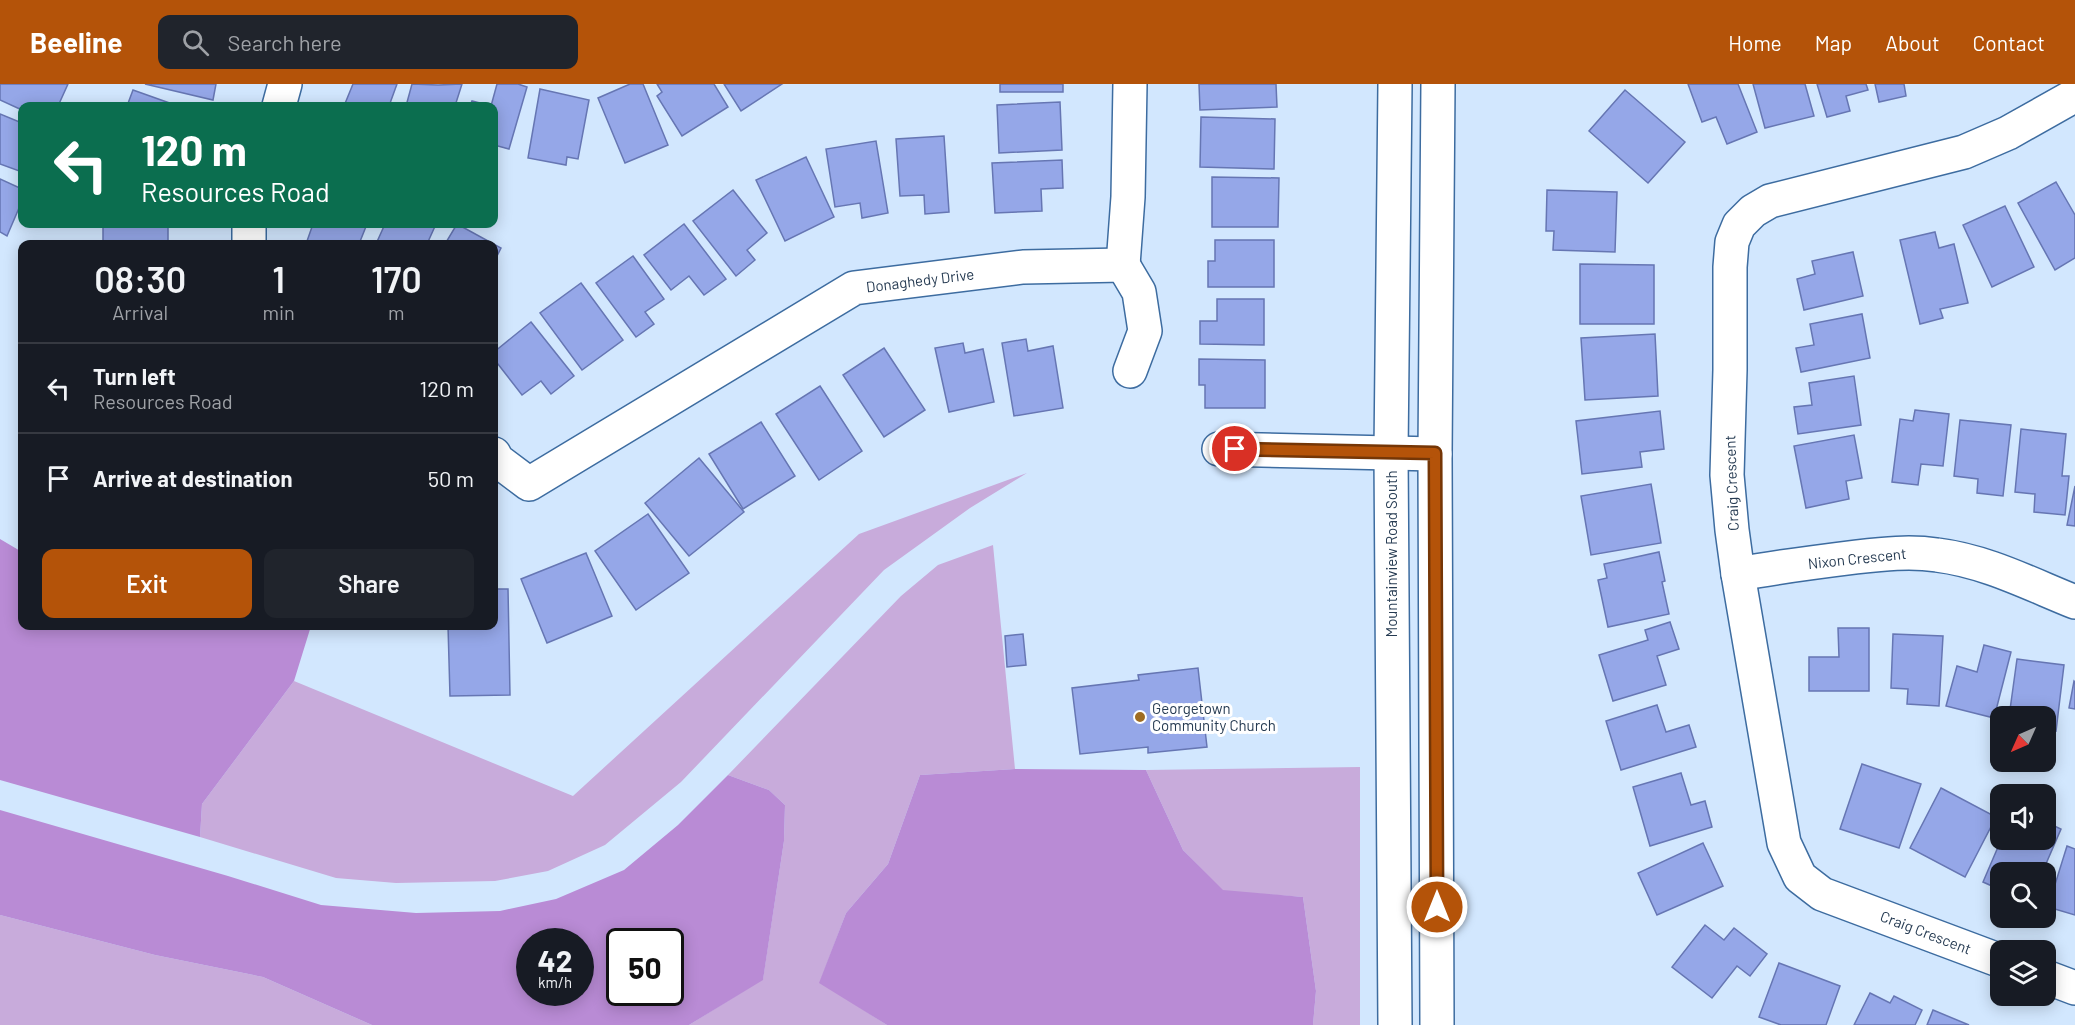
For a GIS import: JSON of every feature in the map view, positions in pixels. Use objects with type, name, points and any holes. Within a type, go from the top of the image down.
[{"type":"street","points":[[280,102],[285,84]]},
{"type":"street","points":[[1130,84],[1128,197],[1123,265],[1139,292],[1144,331],[1130,371]]},
{"type":"street","name":"Mountainview Road South","points":[[1395,84],[1390,453],[1395,1025]]},
{"type":"street","points":[[1437,1025],[1435,453],[1438,84]]},
{"type":"street","name":"Craig Crescent","points":[[1990,957],[1822,894],[1800,877],[1784,843],[1738,574],[1727,475],[1732,242],[1739,225],[1753,211],[1770,201],[1964,152],[2008,133],[2070,94]]},
{"type":"street","name":"Donaghedy Drive","points":[[498,461],[530,484],[854,288],[1023,267],[1123,265]]},
{"type":"street","points":[[1219,449],[1435,453]]},
{"type":"street","name":"Nixon Crescent","points":[[1738,574],[1832,560],[1911,552],[1967,561],[2000,571],[2075,602]]},
{"type":"street","points":[[2056,981],[2075,988]]},
{"type":"shaded area","points":[[1027,473],[970,508],[884,570],[681,782],[605,845],[548,871],[495,881],[396,883],[336,878],[200,837],[202,804],[294,681],[573,796],[859,534]]},
{"type":"shaded area","points":[[0,539],[18,550],[18,630],[310,630],[294,681],[202,804],[200,837],[0,780]]},
{"type":"shaded area","points":[[993,545],[1015,769],[920,775],[888,864],[846,913],[820,982],[887,1025],[689,1025],[763,979],[784,841],[785,805],[769,790],[728,775],[901,596],[938,565]]},
{"type":"shaded area","points":[[1360,767],[1360,1025],[1313,1025],[1316,991],[1303,897],[1223,891],[1183,850],[1146,770]]},
{"type":"shaded area","points":[[1015,769],[1146,770],[1183,850],[1223,890],[1303,897],[1316,991],[1313,1025],[887,1025],[819,983],[846,913],[888,864],[920,775]]},
{"type":"shaded area","points":[[728,775],[769,790],[785,805],[784,841],[763,980],[689,1025],[372,1025],[263,977],[155,955],[0,915],[0,810],[321,905],[416,913],[500,911],[556,899],[624,870],[678,825]]},
{"type":"shaded area","points":[[0,915],[155,955],[263,977],[372,1025],[0,1025]]},
{"type":"building","points":[[0,84],[68,84],[60,102],[18,102],[18,108],[0,100]]},
{"type":"building","points":[[145,84],[216,84],[213,100]]},
{"type":"building","points":[[353,84],[397,84],[390,102],[346,102]]},
{"type":"building","points":[[412,84],[462,84],[456,102],[407,102]]},
{"type":"building","points":[[497,84],[518,84],[527,87],[509,149],[498,146],[498,102],[492,102]]},
{"type":"building","points":[[630,84],[643,84],[668,145],[625,163],[598,98]]},
{"type":"building","points":[[657,84],[714,84],[728,107],[682,136],[657,96],[662,92]]},
{"type":"building","points":[[724,84],[782,84],[741,111]]},
{"type":"building","points":[[1000,84],[1063,84],[1063,92],[1000,92]]},
{"type":"building","points":[[1199,84],[1276,84],[1277,107],[1200,110]]},
{"type":"building","points":[[1688,84],[1738,84],[1757,132],[1727,144],[1716,117],[1702,122]]},
{"type":"building","points":[[1753,84],[1805,84],[1814,116],[1765,128]]},
{"type":"building","points":[[1817,84],[1866,84],[1868,90],[1846,96],[1850,111],[1827,117]]},
{"type":"building","points":[[1875,84],[1904,84],[1906,96],[1879,102]]},
{"type":"building","points":[[540,89],[589,100],[578,159],[567,157],[566,165],[528,158]]},
{"type":"building","points":[[133,90],[167,102],[128,102]]},
{"type":"building","points":[[1625,90],[1685,142],[1648,183],[1589,131]]},
{"type":"building","points":[[1060,102],[1062,150],[999,153],[997,105]]},
{"type":"building","points":[[0,114],[18,121],[18,171],[0,164]]},
{"type":"building","points":[[1201,117],[1275,119],[1274,169],[1200,167]]},
{"type":"building","points":[[944,136],[949,212],[925,214],[924,195],[900,196],[896,139]]},
{"type":"building","points":[[876,141],[888,213],[862,218],[860,203],[835,207],[826,149]]},
{"type":"building","points":[[806,157],[834,217],[785,241],[756,180]]},
{"type":"building","points":[[1062,160],[1063,188],[1041,189],[1042,211],[995,213],[992,163]]},
{"type":"building","points":[[1212,177],[1279,178],[1278,227],[1212,227]]},
{"type":"building","points":[[0,179],[18,187],[18,210],[7,236],[0,232]]},
{"type":"building","points":[[2056,182],[2075,215],[2075,258],[2055,270],[2018,203]]},
{"type":"building","points":[[733,190],[767,233],[747,250],[755,260],[736,276],[693,221]]},
{"type":"building","points":[[1547,190],[1617,192],[1615,252],[1553,250],[1554,231],[1546,231]]},
{"type":"building","points":[[2005,206],[2034,267],[1992,287],[1963,225]]},
{"type":"building","points":[[684,224],[726,279],[704,295],[689,276],[671,290],[644,255]]},
{"type":"building","points":[[103,228],[168,228],[168,240],[103,240]]},
{"type":"building","points":[[312,228],[365,228],[361,240],[307,240]]},
{"type":"building","points":[[383,228],[434,228],[429,240],[378,240]]},
{"type":"building","points":[[455,228],[464,228],[487,240],[447,240]]},
{"type":"building","points":[[1935,232],[1939,248],[1954,244],[1968,303],[1940,309],[1943,318],[1920,324],[1900,240]]},
{"type":"building","points":[[1215,240],[1274,240],[1274,287],[1208,287],[1208,261],[1215,261]]},
{"type":"building","points":[[1853,252],[1863,296],[1804,310],[1797,279],[1815,274],[1812,261]]},
{"type":"building","points":[[633,256],[664,299],[645,312],[654,324],[636,337],[596,283]]},
{"type":"building","points":[[1580,264],[1654,265],[1654,324],[1580,324]]},
{"type":"building","points":[[581,283],[623,340],[582,370],[540,313]]},
{"type":"building","points":[[1217,299],[1264,299],[1264,345],[1200,344],[1200,321],[1217,321]]},
{"type":"building","points":[[1862,314],[1870,358],[1801,372],[1796,348],[1814,345],[1810,324]]},
{"type":"building","points":[[531,322],[574,376],[551,394],[541,381],[522,395],[498,364],[498,349]]},
{"type":"building","points":[[1655,334],[1658,396],[1585,400],[1581,338]]},
{"type":"building","points":[[1026,339],[1028,351],[1053,346],[1063,408],[1014,416],[1002,343]]},
{"type":"building","points":[[963,343],[965,353],[983,349],[994,402],[949,412],[935,348]]},
{"type":"building","points":[[884,348],[925,410],[884,437],[843,375]]},
{"type":"building","points":[[1199,359],[1265,360],[1265,408],[1205,408],[1205,385],[1199,385]]},
{"type":"building","points":[[1854,376],[1861,425],[1798,434],[1794,407],[1812,405],[1809,383]]},
{"type":"building","points":[[820,386],[862,451],[819,480],[776,414]]},
{"type":"building","points":[[1915,410],[1949,414],[1943,466],[1921,464],[1918,485],[1892,482],[1900,419],[1913,421]]},
{"type":"building","points":[[1660,411],[1664,449],[1640,452],[1642,467],[1582,474],[1576,421]]},
{"type":"building","points":[[1960,420],[2011,425],[2003,496],[1977,493],[1978,479],[1954,476]]},
{"type":"building","points":[[761,422],[795,476],[743,509],[709,454]]},
{"type":"building","points":[[2021,429],[2066,434],[2062,476],[2069,476],[2065,515],[2034,512],[2035,494],[2015,492]]},
{"type":"building","points":[[1854,435],[1862,478],[1846,481],[1849,499],[1806,508],[1794,446]]},
{"type":"building","points":[[699,458],[744,512],[689,556],[645,503]]},
{"type":"building","points":[[1651,484],[1661,543],[1591,555],[1581,496]]},
{"type":"building","points":[[2075,486],[2075,526],[2067,525]]},
{"type":"building","points":[[648,514],[689,573],[636,610],[595,551]]},
{"type":"building","points":[[1659,552],[1665,581],[1662,582],[1669,614],[1608,627],[1598,580],[1607,578],[1604,564]]},
{"type":"building","points":[[586,553],[612,616],[547,643],[521,579]]},
{"type":"building","points":[[498,589],[508,589],[510,695],[450,696],[448,630],[498,630]]},
{"type":"building","points":[[1670,622],[1679,649],[1657,656],[1666,685],[1613,701],[1599,655],[1648,640],[1645,630]]},
{"type":"building","points":[[1838,628],[1869,628],[1869,691],[1809,691],[1809,657],[1839,657]]},
{"type":"building","points":[[1023,634],[1026,665],[1007,667],[1005,636]]},
{"type":"building","points":[[1893,634],[1943,636],[1939,706],[1907,704],[1908,689],[1891,688]]},
{"type":"building","points":[[1984,645],[2011,652],[1997,706],[1990,706],[1990,717],[1946,706],[1957,666],[1977,672]]},
{"type":"building","points":[[2017,659],[2064,665],[2056,731],[2056,706],[2011,706]]},
{"type":"building","name":"Georgetown Community Church","points":[[1198,668],[1207,747],[1148,753],[1148,747],[1080,754],[1072,688],[1139,680],[1138,675]]},
{"type":"building","points":[[2075,682],[2075,709],[2069,708]]},
{"type":"building","points":[[1657,705],[1666,732],[1689,725],[1696,747],[1621,770],[1606,721]]},
{"type":"building","points":[[1862,764],[1921,784],[1899,848],[1840,829]]},
{"type":"building","points":[[1681,773],[1691,805],[1705,801],[1712,827],[1650,846],[1633,787]]},
{"type":"building","points":[[1941,788],[1990,814],[1990,829],[1965,877],[1910,848]]},
{"type":"building","points":[[2056,827],[2061,829],[2056,841]]},
{"type":"building","points":[[1703,843],[1723,886],[1657,915],[1638,873]]},
{"type":"building","points":[[2067,846],[2075,849],[2075,915],[2056,909],[2056,881]]},
{"type":"building","points":[[1997,850],[2052,850],[2047,862],[1992,862]]},
{"type":"building","points":[[1990,866],[1990,885],[1983,882]]},
{"type":"building","points":[[1705,925],[1724,940],[1734,928],[1767,954],[1750,976],[1737,966],[1712,998],[1672,967]]},
{"type":"building","points":[[1779,963],[1840,986],[1826,1025],[1781,1025],[1759,1017]]},
{"type":"building","points":[[1870,993],[1890,1003],[1894,996],[1922,1010],[1915,1025],[1854,1025]]},
{"type":"building","points":[[1933,1010],[1969,1025],[1927,1025]]},
{"type":"place","name":"Georgetown Community Church","points":[[1140,717]]},
{"type":"route","points":[[1235,449],[1435,453],[1437,907]]}]
